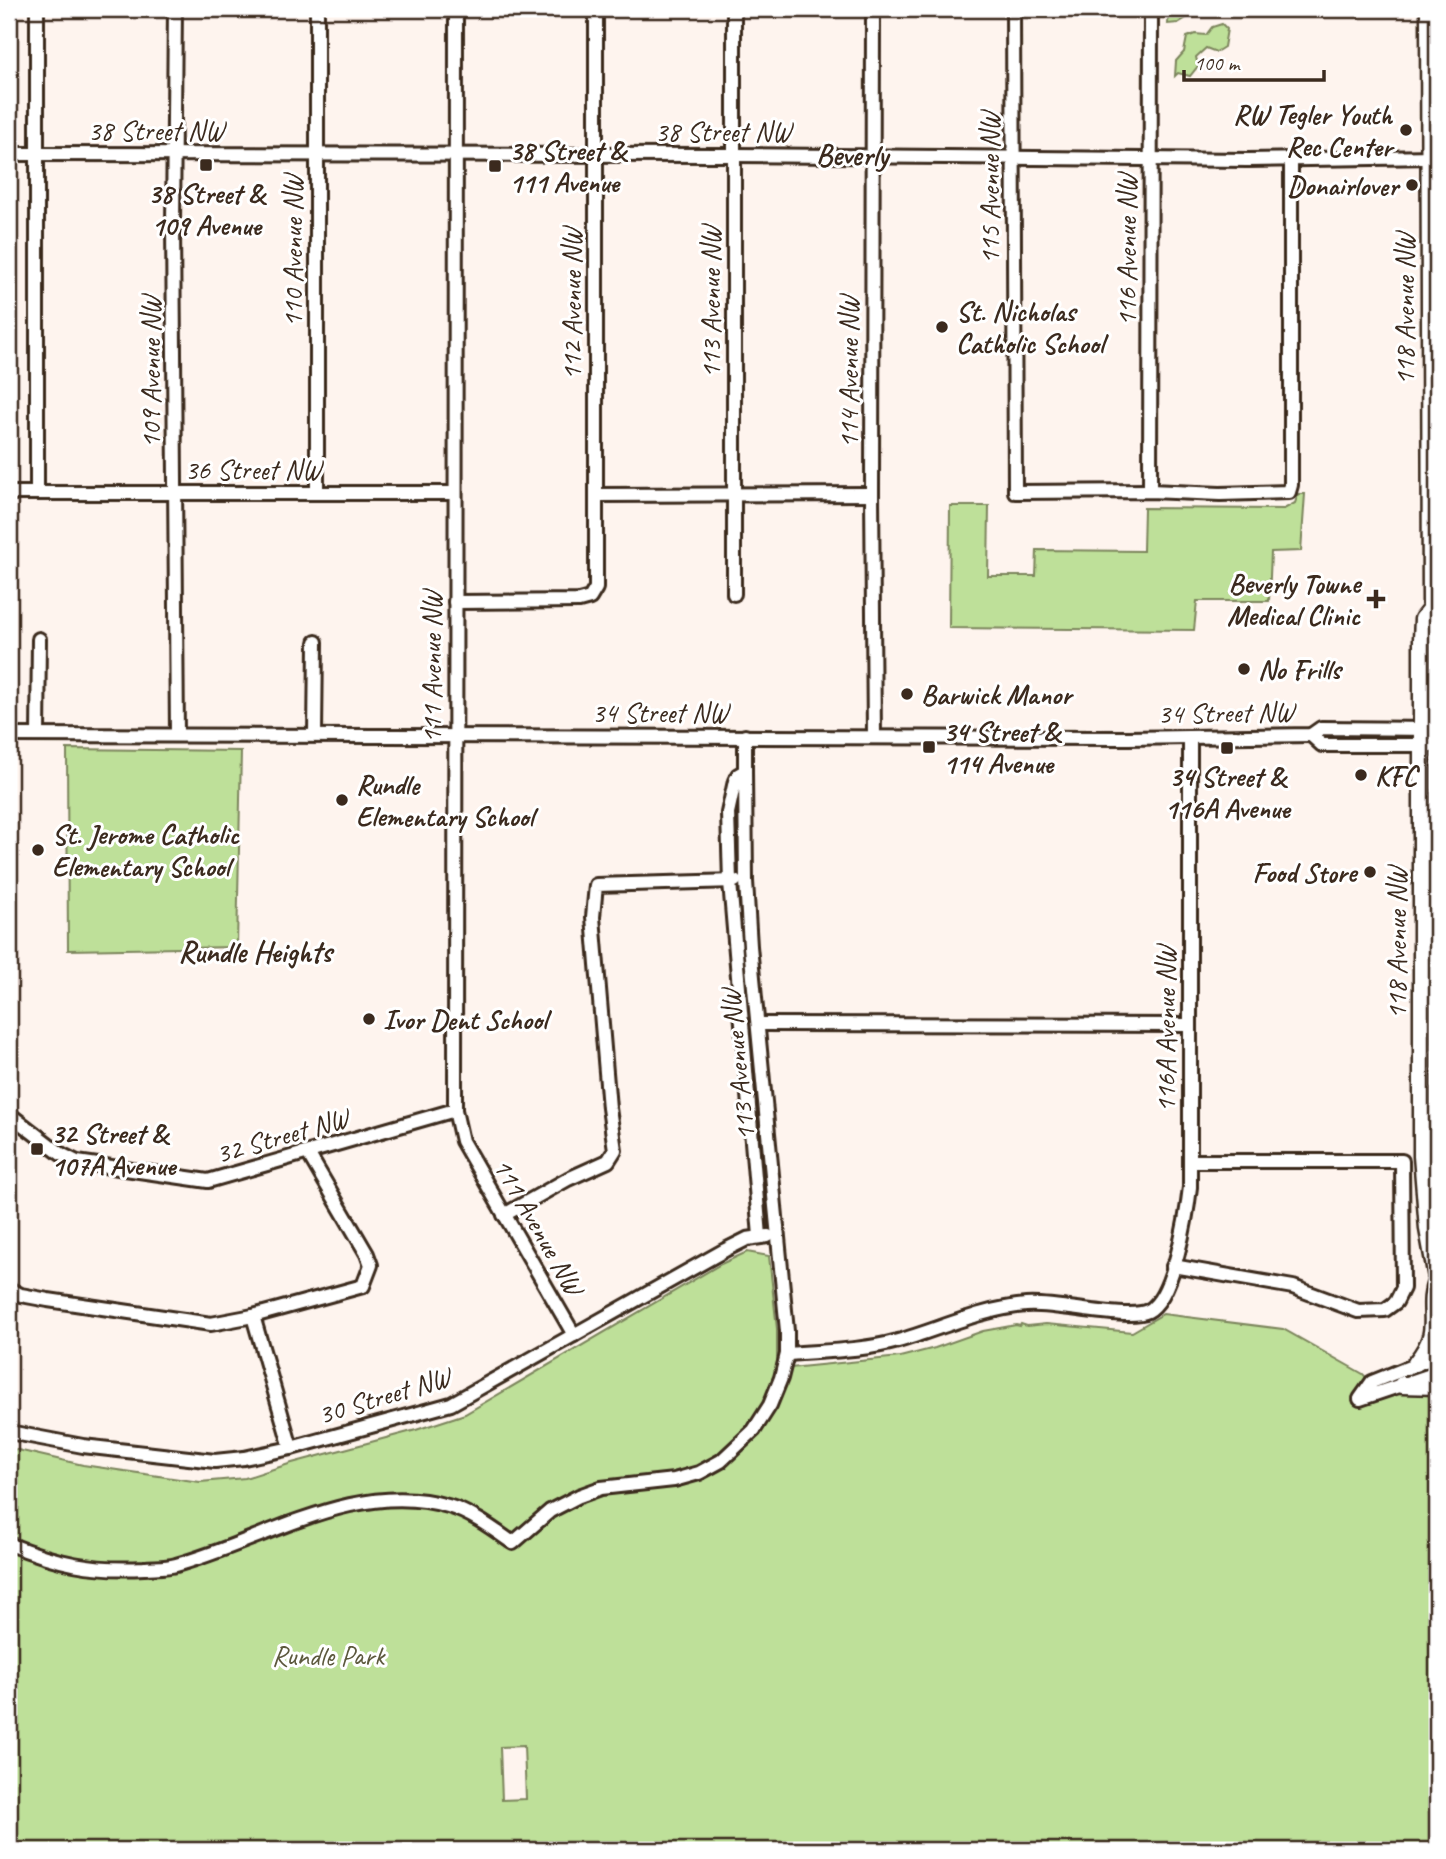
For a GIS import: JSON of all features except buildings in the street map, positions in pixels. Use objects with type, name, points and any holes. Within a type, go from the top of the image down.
[{"type":"main road","name":"118 Avenue NW","points":[[1416,1363],[1427,1349],[1433,1335],[1432,1291],[1437,1278],[1427,1229],[1422,1156],[1430,745],[1423,619],[1434,614],[1432,15]]},
{"type":"main road","points":[[1402,1385],[1437,1386]]},
{"type":"street","points":[[37,9],[37,494]]},
{"type":"street","name":"109 Avenue NW","points":[[175,9],[177,735]]},
{"type":"street","name":"110 Avenue NW","points":[[317,9],[317,493]]},
{"type":"street","name":"111 Avenue NW","points":[[456,9],[455,1110],[462,1141],[574,1335]]},
{"type":"street","name":"112 Avenue NW","points":[[455,602],[579,601],[590,598],[596,588],[596,9]]},
{"type":"street","name":"113 Avenue NW","points":[[734,9],[734,594]]},
{"type":"street","name":"114 Avenue NW","points":[[873,9],[874,736]]},
{"type":"street","name":"115 Avenue NW","points":[[1013,9],[1015,492],[1150,491]]},
{"type":"street","name":"116 Avenue NW","points":[[1150,491],[1152,9]]},
{"type":"street","name":"38 Street NW","points":[[9,154],[734,155],[1151,160],[1434,158]]},
{"type":"street","points":[[1150,491],[1220,494],[1289,492],[1291,160]]},
{"type":"street","name":"36 Street NW","points":[[9,494],[455,493]]},
{"type":"street","points":[[597,495],[872,494]]},
{"type":"street","points":[[38,735],[39,639]]},
{"type":"street","points":[[315,735],[316,642]]},
{"type":"street","name":"34 Street NW","points":[[9,735],[1190,737],[1311,735],[1321,728],[1430,729]]},
{"type":"street","name":"34 Street NW","points":[[1311,735],[1322,745],[1430,745]]},
{"type":"street","name":"113 Avenue NW","points":[[9,1544],[79,1567],[112,1570],[174,1566],[327,1510],[385,1500],[424,1501],[447,1506],[464,1512],[513,1543],[550,1511],[579,1496],[601,1488],[687,1477],[721,1461],[744,1442],[763,1418],[779,1385],[787,1354],[779,1236],[750,946],[746,881],[745,736]]},
{"type":"street","name":"116A Avenue NW","points":[[787,1354],[876,1346],[975,1315],[1026,1305],[1128,1314],[1149,1310],[1162,1295],[1186,1221],[1190,1161],[1190,737]]},
{"type":"street","name":"113 Avenue NW","points":[[745,771],[738,775],[735,781],[728,813],[730,881],[760,1236]]},
{"type":"street","points":[[504,1215],[568,1179],[608,1161],[615,1150],[593,917],[596,885],[746,881]]},
{"type":"street","points":[[759,1024],[1190,1025]]},
{"type":"street","name":"32 Street NW","points":[[10,1119],[77,1162],[208,1181],[455,1110]]},
{"type":"street","points":[[9,1289],[48,1300],[211,1324],[253,1316],[363,1286],[371,1265],[367,1254],[308,1153]]},
{"type":"street","points":[[1173,1266],[1293,1287],[1357,1311],[1385,1310],[1396,1302],[1403,1288],[1402,1161],[1190,1161]]},
{"type":"street","name":"30 Street NW","points":[[9,1432],[83,1446],[215,1461],[291,1448],[451,1404],[725,1250],[760,1236],[779,1236]]},
{"type":"street","points":[[253,1316],[291,1448]]},
{"type":"street","points":[[1437,1356],[1373,1382],[1360,1399],[1437,1373]]},
{"type":"green space","points":[[1169,9],[1273,9],[1273,14],[1193,14],[1178,23],[1168,24]]},
{"type":"green space","points":[[1222,24],[1227,29],[1224,47],[1216,52],[1206,48],[1196,57],[1198,66],[1190,76],[1178,73],[1175,76],[1176,61],[1184,52],[1187,37],[1195,34],[1206,35],[1212,27]]},
{"type":"green space","points":[[1298,494],[1305,494],[1301,551],[1271,552],[1269,601],[1197,601],[1194,630],[949,628],[950,506],[989,506],[988,576],[1036,576],[1037,550],[1143,551],[1144,508],[1284,509],[1295,503]]},
{"type":"green space","points":[[67,749],[241,751],[237,947],[68,950]]},
{"type":"green space","name":"Rundle Park","points":[[747,1252],[769,1256],[777,1329],[777,1365],[790,1368],[900,1357],[983,1331],[1021,1324],[1132,1332],[1163,1314],[1283,1329],[1363,1374],[1378,1390],[1437,1391],[1437,1850],[9,1850],[9,1448],[83,1465],[200,1482],[245,1478],[465,1414],[721,1264]],"holes":[[[524,1746],[526,1799],[502,1800],[500,1747]]]},
{"type":"place","name":"RW Tegler Youth Rec Center","points":[[1406,130]]},
{"type":"place","name":"38 Street & 109 Avenue","points":[[206,165]]},
{"type":"place","name":"38 Street & 111 Avenue","points":[[495,166]]},
{"type":"place","name":"Donairlover","points":[[1412,185]]},
{"type":"place","name":"St. Nicholas Catholic School","points":[[942,327]]},
{"type":"place","name":"Beverly Towne Medical Clinic","points":[[1376,599]]},
{"type":"place","name":"No Frills","points":[[1244,669]]},
{"type":"place","name":"Barwick Manor","points":[[907,694]]},
{"type":"place","name":"34 Street & 114 Avenue","points":[[929,747]]},
{"type":"place","name":"34 Street & 116A Avenue","points":[[1227,748]]},
{"type":"place","name":"KFC","points":[[1361,775]]},
{"type":"place","name":"Rundle Elementary School","points":[[342,800]]},
{"type":"place","name":"St. Jerome Catholic Elementary School","points":[[38,850]]},
{"type":"place","name":"Food Store","points":[[1370,872]]},
{"type":"place","name":"Ivor Dent School","points":[[369,1019]]},
{"type":"place","name":"32 Street & 107A Avenue","points":[[37,1149]]},
{"type":"district","name":"Beverly","points":[[852,155]]},
{"type":"district","name":"Rundle Heights","points":[[255,952]]}]
